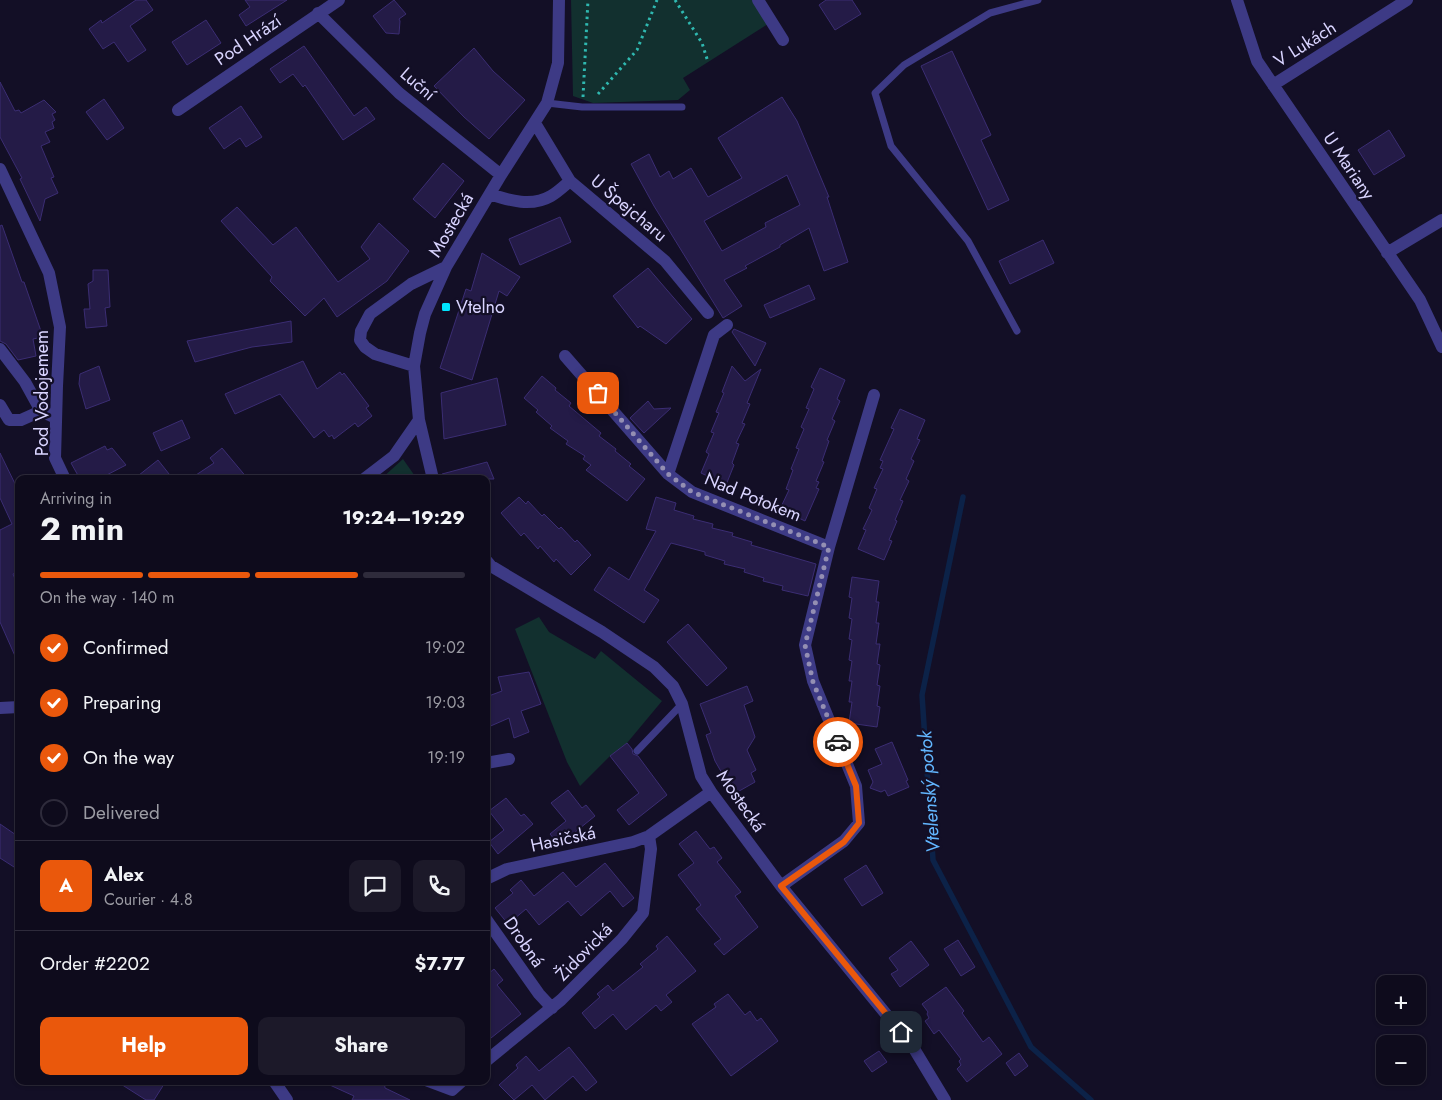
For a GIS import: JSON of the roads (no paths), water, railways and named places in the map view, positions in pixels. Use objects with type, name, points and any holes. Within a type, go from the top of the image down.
[{"type":"street","name":"Pod Hrází","points":[[178,110],[338,0]]},
{"type":"street","name":"Mostecká","points":[[432,475],[419,420],[414,366],[415,351],[425,314],[446,267],[547,103],[558,63],[560,0]]},
{"type":"street","points":[[758,0],[784,40]]},
{"type":"street","name":"U Mariany","points":[[1237,0],[1256,61],[1420,300],[1442,347]]},
{"type":"street","name":"V Lukách","points":[[1273,85],[1407,0]]},
{"type":"street","name":"Luční","points":[[318,13],[399,93],[501,175]]},
{"type":"street","name":"U Špejcharu","points":[[535,123],[570,181],[665,261],[708,313]]},
{"type":"street","name":"Pod Vodojemem","points":[[0,169],[49,273],[60,327],[55,458],[63,475]]},
{"type":"street","points":[[490,194],[514,202],[541,200],[552,196],[570,181]]},
{"type":"street","points":[[1387,254],[1442,220]]},
{"type":"street","points":[[414,366],[375,354],[360,340],[361,331],[370,314],[411,284],[446,267]]},
{"type":"street","points":[[668,474],[714,335],[727,325]]},
{"type":"street","points":[[0,350],[24,382],[41,411],[56,418]]},
{"type":"street","name":"Nad Potokem","points":[[565,356],[668,474],[692,492],[829,547]]},
{"type":"street","points":[[781,886],[844,842],[859,823],[856,786],[813,682],[805,645],[829,547],[874,395]]},
{"type":"street","points":[[0,405],[9,420],[21,420],[41,411]]},
{"type":"street","points":[[369,475],[394,456],[419,420]]},
{"type":"street","name":"Mostecká","points":[[490,566],[602,632],[654,668],[673,686],[682,704],[701,776],[711,792],[781,886],[913,1047],[945,1100]]},
{"type":"street","points":[[0,708],[15,706]]},
{"type":"street","points":[[490,762],[509,759]]},
{"type":"street","name":"Hasičská","points":[[490,877],[507,869],[633,842],[649,836],[711,792]]},
{"type":"street","name":"Židovická","points":[[490,1058],[552,1008],[622,940],[643,913],[651,848],[649,836]]},
{"type":"street","name":"Drobná","points":[[490,925],[539,994],[552,1008]]},
{"type":"street","points":[[277,1085],[288,1100]]},
{"type":"street","points":[[439,1085],[452,1090],[458,1085]]},
{"type":"lane","points":[[1017,331],[968,240],[891,146],[875,93],[904,65],[990,13],[1038,0]]},
{"type":"lane","points":[[547,103],[582,107],[682,107]]},
{"type":"lane","points":[[637,751],[682,704]]},
{"type":"waterway","name":"Vtelenský potok","points":[[963,497],[922,695],[933,860],[1031,1047],[1091,1100]]},
{"type":"place","name":"Vtelno","points":[[446,307]]}]
